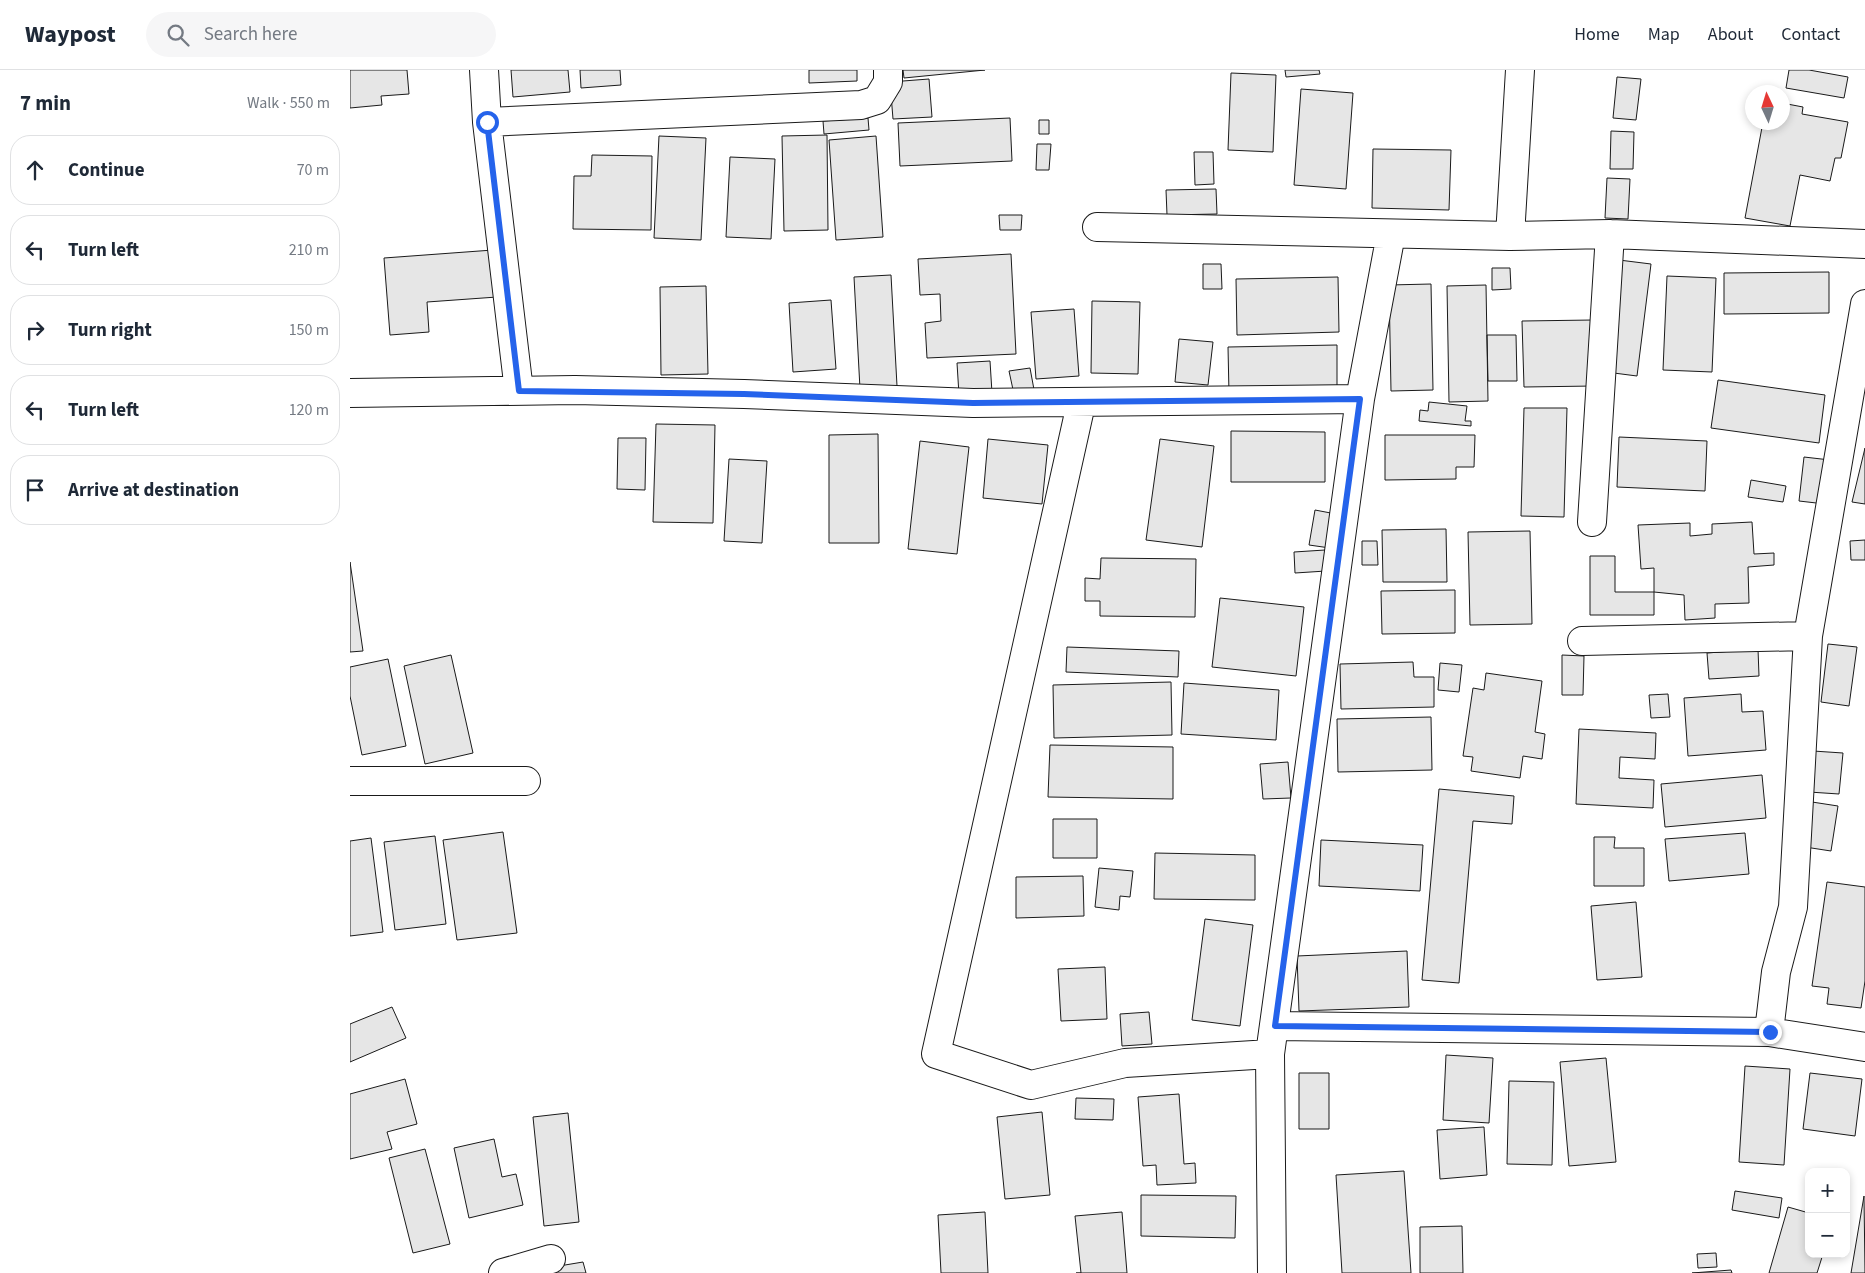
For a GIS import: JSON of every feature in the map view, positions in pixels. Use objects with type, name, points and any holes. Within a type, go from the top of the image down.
[{"type":"street","points":[[484,70],[487,122],[519,391]]},
{"type":"street","points":[[487,122],[861,105],[877,100],[888,82],[888,70]]},
{"type":"street","points":[[1510,236],[1520,70]]},
{"type":"street","points":[[1097,227],[1510,236],[1610,234],[1865,244]]},
{"type":"street","points":[[1272,1273],[1270,1054],[1360,399],[1391,234]]},
{"type":"street","points":[[1592,522],[1610,234]]},
{"type":"street","points":[[1770,1032],[1776,972],[1793,907],[1808,636],[1858,381],[1865,304]]},
{"type":"street","points":[[350,393],[519,391],[744,394],[973,403],[1081,404],[1360,399]]},
{"type":"street","points":[[1081,404],[936,1054],[1031,1085],[1125,1063],[1270,1054]]},
{"type":"street","points":[[1582,641],[1808,636]]},
{"type":"street","points":[[350,781],[526,781]]},
{"type":"street","points":[[1275,1026],[1770,1032],[1865,1047]]},
{"type":"street","points":[[503,1273],[551,1259]]},
{"type":"building","points":[[350,70],[407,70],[409,94],[381,96],[382,105],[350,108]]},
{"type":"building","points":[[511,70],[568,70],[570,92],[513,97]]},
{"type":"building","points":[[580,70],[620,70],[621,85],[581,88]]},
{"type":"building","points":[[809,70],[857,70],[857,81],[809,83]]},
{"type":"building","points":[[903,70],[985,70],[904,78]]},
{"type":"building","points":[[1285,70],[1319,70],[1320,74],[1286,77]]},
{"type":"building","points":[[1789,70],[1809,70],[1848,77],[1844,98],[1790,89],[1790,85],[1786,85]]},
{"type":"building","points":[[1231,73],[1276,75],[1273,152],[1228,150]]},
{"type":"building","points":[[1617,77],[1641,79],[1636,120],[1613,118]]},
{"type":"building","points":[[929,79],[932,117],[893,119],[890,82]]},
{"type":"building","points":[[1301,89],[1353,93],[1346,189],[1294,185]]},
{"type":"building","points":[[1790,105],[1803,107],[1802,114],[1848,122],[1841,158],[1835,158],[1830,181],[1800,175],[1790,226],[1745,218],[1762,130],[1790,130]]},
{"type":"building","points":[[868,118],[869,130],[824,134],[823,121]]},
{"type":"building","points":[[1010,118],[1012,161],[900,166],[898,123]]},
{"type":"building","points":[[1039,120],[1049,120],[1049,134],[1039,134]]},
{"type":"building","points":[[1611,131],[1634,132],[1633,169],[1610,169]]},
{"type":"building","points":[[827,135],[828,230],[784,231],[782,136]]},
{"type":"building","points":[[659,136],[706,138],[701,240],[654,238]]},
{"type":"building","points":[[876,136],[883,237],[836,240],[829,140]]},
{"type":"building","points":[[1037,144],[1051,144],[1049,170],[1036,170]]},
{"type":"building","points":[[1373,149],[1451,150],[1449,210],[1372,208]]},
{"type":"building","points":[[1194,152],[1213,152],[1214,184],[1195,185]]},
{"type":"building","points":[[592,155],[652,156],[651,230],[573,229],[574,176],[591,176]]},
{"type":"building","points":[[730,157],[775,159],[771,239],[726,237]]},
{"type":"building","points":[[1607,178],[1630,179],[1628,219],[1605,218]]},
{"type":"building","points":[[1216,189],[1217,214],[1167,215],[1166,190]]},
{"type":"building","points":[[999,215],[1022,215],[1021,230],[1000,230]]},
{"type":"building","points":[[493,250],[497,297],[427,302],[429,332],[390,335],[384,258]]},
{"type":"building","points":[[1011,254],[1016,354],[927,358],[925,323],[941,321],[940,294],[920,295],[918,259]]},
{"type":"building","points":[[1619,260],[1651,264],[1637,376],[1606,372]]},
{"type":"building","points":[[1203,264],[1221,264],[1222,289],[1203,289]]},
{"type":"building","points":[[1492,268],[1510,268],[1511,289],[1492,290]]},
{"type":"building","points":[[1829,272],[1829,313],[1724,314],[1724,273]]},
{"type":"building","points":[[891,275],[897,386],[860,389],[854,277]]},
{"type":"building","points":[[1667,276],[1716,278],[1712,372],[1663,370]]},
{"type":"building","points":[[1338,277],[1339,332],[1237,335],[1236,279]]},
{"type":"building","points":[[1431,284],[1433,390],[1391,391],[1389,285]]},
{"type":"building","points":[[1486,285],[1488,401],[1449,402],[1447,286]]},
{"type":"building","points":[[706,286],[708,374],[661,375],[660,287]]},
{"type":"building","points":[[831,300],[836,369],[793,372],[789,303]]},
{"type":"building","points":[[1092,301],[1140,302],[1138,374],[1091,373]]},
{"type":"building","points":[[1074,309],[1079,376],[1036,379],[1031,312]]},
{"type":"building","points":[[1593,320],[1594,386],[1524,387],[1522,321]]},
{"type":"building","points":[[1487,335],[1516,335],[1517,381],[1488,381]]},
{"type":"building","points":[[1179,339],[1213,342],[1208,385],[1175,382]]},
{"type":"building","points":[[1337,345],[1337,392],[1229,394],[1228,347]]},
{"type":"building","points":[[990,361],[992,393],[959,395],[957,363]]},
{"type":"building","points":[[1030,368],[1035,395],[1015,399],[1009,371]]},
{"type":"building","points":[[1718,380],[1825,395],[1819,443],[1711,428]]},
{"type":"building","points":[[1429,402],[1467,406],[1465,421],[1471,421],[1471,426],[1419,421],[1420,410],[1428,411]]},
{"type":"building","points":[[1524,408],[1567,408],[1564,517],[1521,516]]},
{"type":"building","points":[[656,424],[715,425],[713,523],[653,522]]},
{"type":"building","points":[[1231,431],[1325,432],[1325,482],[1231,482]]},
{"type":"building","points":[[878,434],[879,543],[829,543],[829,435]]},
{"type":"building","points":[[1385,435],[1475,435],[1474,467],[1456,467],[1456,479],[1385,480]]},
{"type":"building","points":[[1619,437],[1707,441],[1705,491],[1617,487]]},
{"type":"building","points":[[618,438],[646,438],[645,490],[617,489]]},
{"type":"building","points":[[988,439],[1048,445],[1042,504],[983,498]]},
{"type":"building","points":[[1160,439],[1214,446],[1202,547],[1146,540]]},
{"type":"building","points":[[920,441],[969,447],[957,554],[908,549]]},
{"type":"building","points":[[1865,448],[1865,504],[1852,502]]},
{"type":"building","points":[[1804,457],[1830,460],[1825,504],[1799,501]]},
{"type":"building","points":[[729,459],[767,461],[762,543],[724,541]]},
{"type":"building","points":[[1751,480],[1786,486],[1783,502],[1748,497]]},
{"type":"building","points":[[1315,510],[1336,514],[1330,548],[1309,545]]},
{"type":"building","points":[[1752,522],[1754,554],[1774,553],[1774,565],[1748,567],[1749,603],[1715,604],[1715,618],[1685,620],[1684,595],[1654,592],[1654,568],[1641,569],[1638,525],[1690,523],[1690,536],[1712,534],[1712,524]]},
{"type":"building","points":[[1446,529],[1447,582],[1383,582],[1382,530]]},
{"type":"building","points":[[1530,531],[1532,624],[1470,625],[1468,532]]},
{"type":"building","points":[[1865,540],[1865,560],[1851,560],[1850,541]]},
{"type":"building","points":[[1362,541],[1377,541],[1378,565],[1362,565]]},
{"type":"building","points":[[1325,550],[1326,571],[1295,573],[1294,552]]},
{"type":"building","points":[[1590,556],[1615,556],[1615,592],[1654,592],[1654,615],[1590,615]]},
{"type":"building","points":[[1101,558],[1196,559],[1195,617],[1100,616],[1100,601],[1085,601],[1085,578],[1100,579]]},
{"type":"building","points":[[350,562],[363,651],[350,652]]},
{"type":"building","points":[[1455,590],[1455,633],[1382,634],[1381,591]]},
{"type":"building","points":[[1220,598],[1304,607],[1296,676],[1212,667]]},
{"type":"building","points":[[1828,644],[1857,647],[1849,706],[1821,702]]},
{"type":"building","points":[[1067,647],[1179,651],[1178,677],[1066,672]]},
{"type":"building","points":[[1758,649],[1759,676],[1709,679],[1707,653]]},
{"type":"building","points":[[451,655],[473,753],[425,764],[404,666]]},
{"type":"building","points":[[1562,655],[1584,656],[1583,695],[1562,695]]},
{"type":"building","points":[[388,659],[406,746],[362,755],[350,696],[350,667]]},
{"type":"building","points":[[1413,662],[1414,677],[1434,677],[1434,707],[1341,709],[1340,664]]},
{"type":"building","points":[[1440,663],[1462,665],[1459,692],[1438,690]]},
{"type":"building","points":[[1486,673],[1542,681],[1535,732],[1545,734],[1542,759],[1523,756],[1520,778],[1471,771],[1473,757],[1463,756],[1473,688],[1484,690]]},
{"type":"building","points":[[1171,682],[1172,735],[1054,738],[1053,685]]},
{"type":"building","points":[[1184,683],[1279,690],[1276,740],[1181,734]]},
{"type":"building","points":[[1668,694],[1670,717],[1651,718],[1649,695]]},
{"type":"building","points":[[1741,694],[1742,712],[1763,711],[1766,750],[1688,756],[1684,698]]},
{"type":"building","points":[[1431,717],[1432,770],[1338,772],[1337,719]]},
{"type":"building","points":[[1579,729],[1656,733],[1655,759],[1620,757],[1619,778],[1654,780],[1653,808],[1576,804]]},
{"type":"building","points":[[1050,745],[1173,747],[1173,799],[1048,797]]},
{"type":"building","points":[[1813,751],[1843,753],[1839,794],[1809,792]]},
{"type":"building","points":[[1288,762],[1291,798],[1263,799],[1260,764]]},
{"type":"building","points":[[1762,775],[1766,818],[1665,827],[1661,784]]},
{"type":"building","points":[[1439,789],[1514,796],[1512,824],[1473,821],[1459,983],[1422,980]]},
{"type":"building","points":[[1812,802],[1838,806],[1831,851],[1805,847]]},
{"type":"building","points":[[1053,819],[1097,819],[1097,858],[1053,858]]},
{"type":"building","points":[[503,832],[517,933],[457,940],[443,840]]},
{"type":"building","points":[[1745,833],[1749,874],[1669,881],[1665,839]]},
{"type":"building","points":[[435,836],[446,924],[395,930],[384,842]]},
{"type":"building","points":[[1594,837],[1615,837],[1614,848],[1644,848],[1644,886],[1594,886]]},
{"type":"building","points":[[371,838],[383,932],[350,936],[350,841]]},
{"type":"building","points":[[1321,840],[1423,845],[1420,891],[1319,886]]},
{"type":"building","points":[[1155,853],[1255,855],[1255,900],[1154,899]]},
{"type":"building","points":[[1099,868],[1133,871],[1130,897],[1120,896],[1119,910],[1095,907]]},
{"type":"building","points":[[1083,876],[1084,916],[1016,918],[1016,877]]},
{"type":"building","points":[[1827,882],[1865,887],[1865,981],[1861,1008],[1827,1004],[1829,988],[1812,986]]},
{"type":"building","points":[[1636,902],[1642,977],[1597,980],[1591,906]]},
{"type":"building","points":[[1205,919],[1253,925],[1240,1026],[1192,1020]]},
{"type":"building","points":[[1407,951],[1409,1007],[1299,1011],[1297,956]]},
{"type":"building","points":[[1105,967],[1107,1019],[1061,1021],[1058,969]]},
{"type":"building","points":[[392,1007],[406,1038],[350,1062],[350,1024]]},
{"type":"building","points":[[1149,1012],[1152,1044],[1122,1046],[1120,1014]]},
{"type":"building","points":[[1446,1055],[1493,1058],[1489,1123],[1443,1120]]},
{"type":"building","points":[[1606,1058],[1616,1162],[1569,1166],[1560,1062]]},
{"type":"building","points":[[1745,1066],[1790,1069],[1784,1165],[1739,1162]]},
{"type":"building","points":[[1299,1073],[1329,1073],[1329,1129],[1299,1129]]},
{"type":"building","points":[[1810,1073],[1862,1079],[1855,1136],[1803,1129]]},
{"type":"building","points":[[405,1079],[417,1124],[387,1132],[392,1149],[350,1159],[350,1094]]},
{"type":"building","points":[[1509,1081],[1554,1082],[1552,1165],[1507,1164]]},
{"type":"building","points":[[1179,1094],[1184,1164],[1195,1163],[1196,1183],[1157,1185],[1156,1165],[1143,1166],[1138,1097]]},
{"type":"building","points":[[1076,1098],[1114,1099],[1113,1120],[1075,1119]]},
{"type":"building","points":[[1042,1112],[1050,1195],[1005,1199],[997,1117]]},
{"type":"building","points":[[568,1113],[579,1222],[544,1226],[533,1117]]},
{"type":"building","points":[[1484,1127],[1487,1175],[1440,1179],[1437,1130]]},
{"type":"building","points":[[494,1139],[502,1177],[516,1174],[523,1205],[469,1218],[454,1148]]},
{"type":"building","points":[[425,1149],[450,1244],[413,1253],[389,1158]]},
{"type":"building","points":[[1404,1171],[1411,1273],[1342,1273],[1336,1175]]},
{"type":"building","points":[[1735,1191],[1782,1198],[1779,1218],[1732,1210]]},
{"type":"building","points":[[1141,1195],[1236,1196],[1235,1238],[1141,1236]]},
{"type":"building","points":[[1864,1196],[1865,1273],[1851,1273]]},
{"type":"building","points":[[1788,1207],[1805,1212],[1805,1258],[1822,1258],[1817,1273],[1769,1273]]},
{"type":"building","points":[[985,1212],[988,1273],[941,1273],[938,1215]]},
{"type":"building","points":[[1122,1212],[1127,1273],[1081,1273],[1075,1216]]},
{"type":"building","points":[[1462,1226],[1463,1273],[1420,1273],[1420,1227]]},
{"type":"building","points":[[1716,1253],[1717,1267],[1698,1268],[1697,1254]]},
{"type":"building","points":[[583,1262],[586,1273],[536,1273],[535,1270]]},
{"type":"building","points":[[1731,1270],[1732,1273],[1692,1273]]},
{"type":"route","points":[[487,122],[519,391],[575,390],[744,394],[973,403],[1081,404],[1360,399],[1275,1026],[1770,1032]]}]
